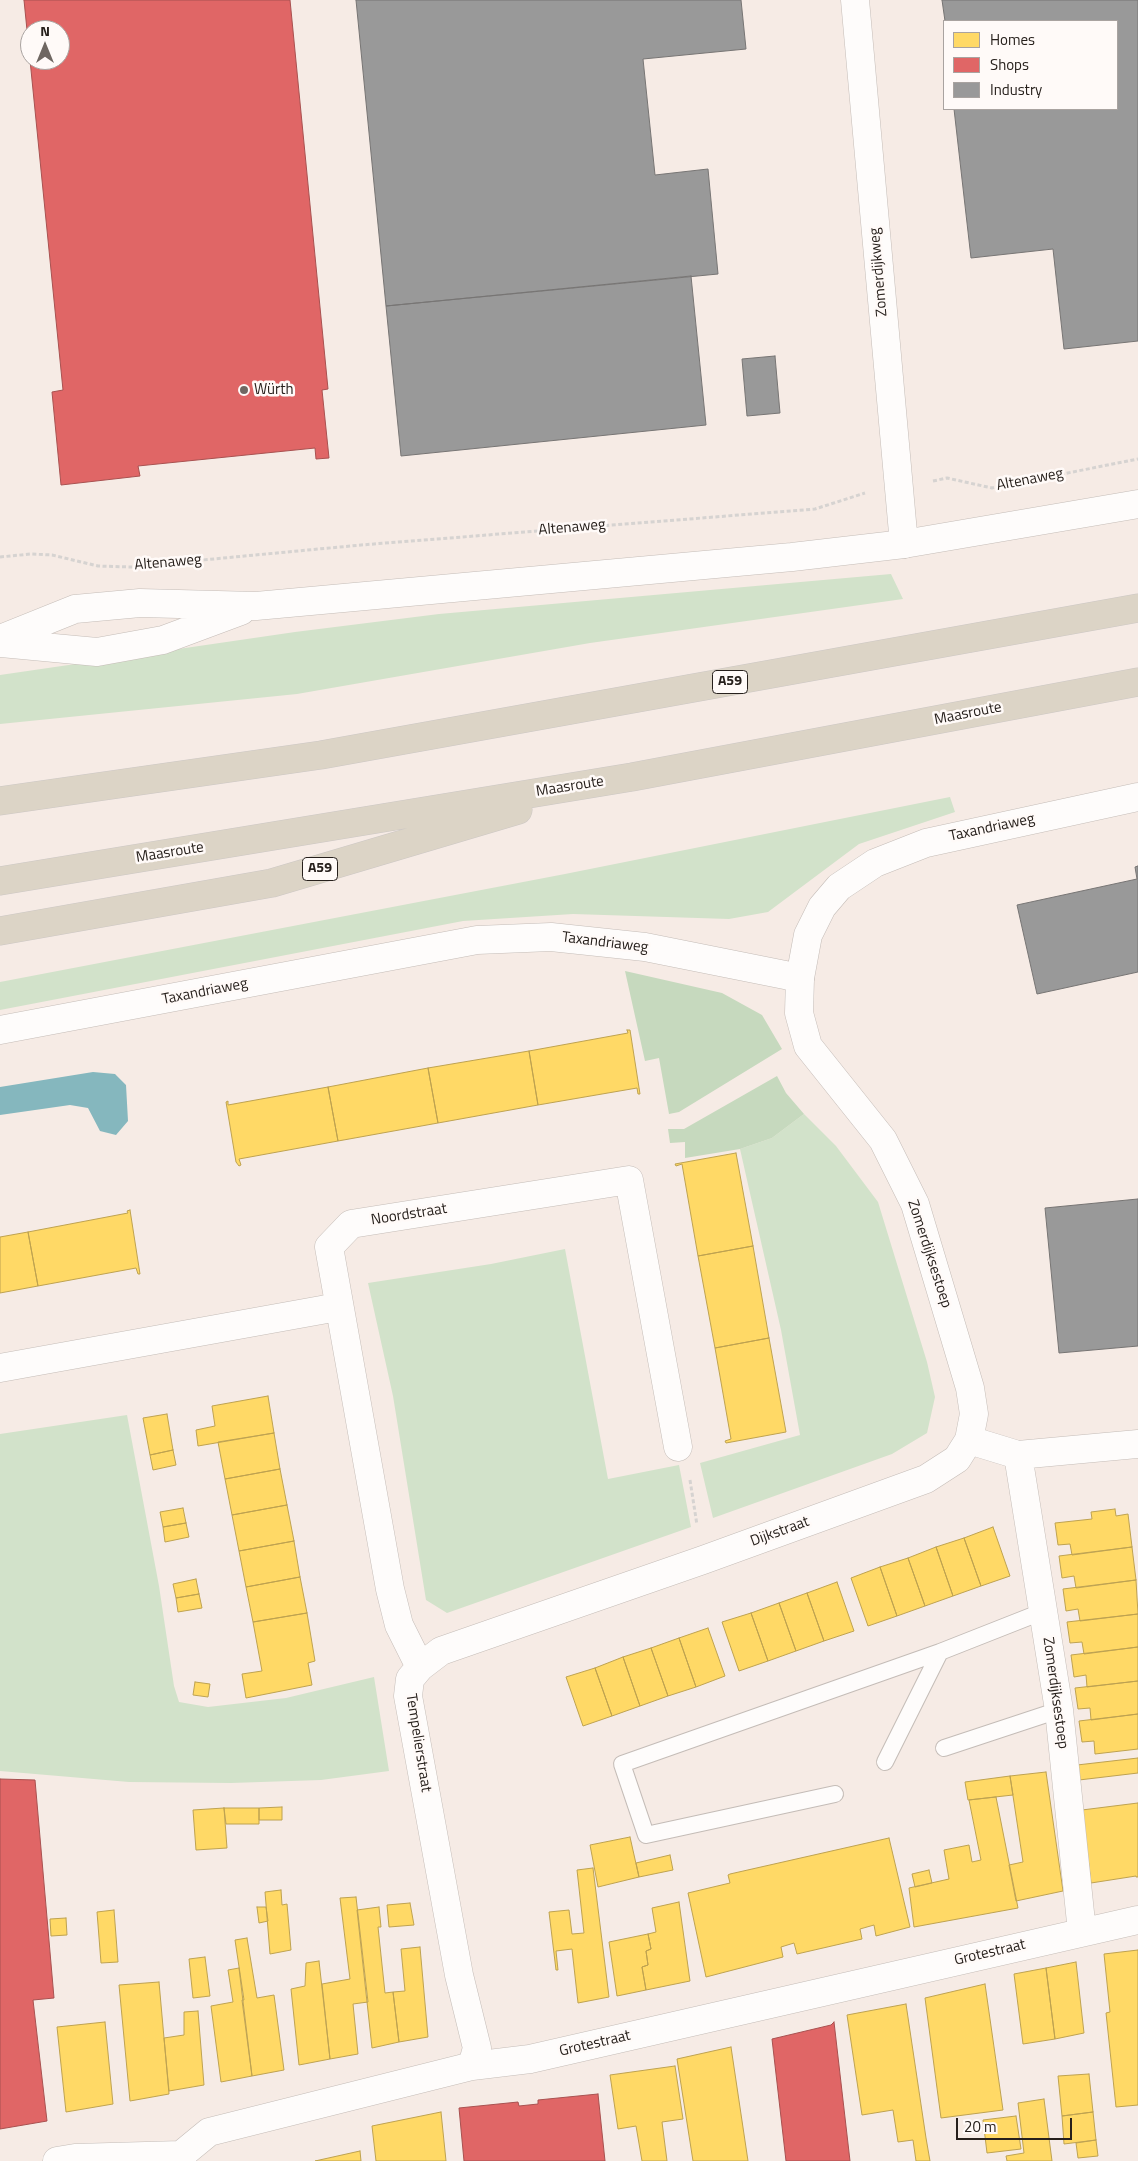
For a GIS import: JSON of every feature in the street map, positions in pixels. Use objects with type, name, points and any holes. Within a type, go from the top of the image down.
[{"type":"highway","name":"A59","points":[[0,801],[321,755],[1138,608]]},
{"type":"highway","name":"Maasroute","points":[[0,881],[632,777],[1138,682]]},
{"type":"highway","name":"A59","points":[[0,931],[272,883],[632,777]]},
{"type":"street","name":"Zomerdijkweg","points":[[855,0],[904,544]]},
{"type":"street","points":[[0,639],[75,609],[140,603],[256,606],[792,557],[904,544],[1138,504]]},
{"type":"street","points":[[0,643],[97,652],[162,640],[256,606]]},
{"type":"street","name":"Taxandriaweg","points":[[0,1030],[477,940],[552,937],[626,945],[800,978],[808,935],[822,907],[840,887],[875,863],[926,843],[1138,797]]},
{"type":"street","name":"Zomerdijksestoep","points":[[800,978],[799,1013],[808,1046],[883,1140],[915,1204],[970,1388],[974,1414],[969,1440]]},
{"type":"street","name":"Noordstraat","points":[[338,1307],[329,1247],[351,1224],[629,1180],[678,1447]]},
{"type":"street","points":[[0,1368],[338,1307],[390,1589],[399,1625],[420,1667]]},
{"type":"street","points":[[969,1440],[1018,1456],[1138,1444]]},
{"type":"street","name":"Dijkstraat","points":[[420,1667],[441,1651],[703,1560],[926,1479],[956,1459],[969,1440]]},
{"type":"street","name":"Zomerdijksestoep","points":[[1018,1456],[1060,1710],[1082,1932]]},
{"type":"street","name":"Tempelierstraat","points":[[420,1667],[410,1679],[408,1696],[458,1975],[478,2048],[472,2066]]},
{"type":"street","name":"Grotestraat","points":[[57,2161],[75,2158],[181,2158],[209,2132],[472,2066],[530,2059],[1138,1920]]},
{"type":"lane","points":[[836,1794],[646,1835],[622,1764],[940,1652],[1044,1612]]},
{"type":"lane","points":[[885,1762],[940,1652]]},
{"type":"lane","points":[[944,1748],[1060,1710]]},
{"type":"path","name":"Altenaweg","points":[[0,557],[31,554],[52,555],[98,566],[131,567],[361,545],[814,509],[856,495],[947,478],[992,488],[1138,459]]},
{"type":"path","points":[[678,1447],[683,1445],[703,1560]]},
{"type":"green space","points":[[891,574],[903,599],[590,643],[297,694],[0,724],[0,675],[295,632],[439,614]]},
{"type":"green space","points":[[950,797],[955,812],[859,844],[768,912],[729,919],[573,914],[463,921],[0,1010],[0,982],[565,874]]},
{"type":"green space","points":[[625,971],[722,993],[762,1015],[782,1049],[679,1112],[669,1114],[659,1058],[645,1061]]},
{"type":"green space","points":[[777,1076],[786,1093],[804,1114],[772,1138],[740,1149],[685,1158],[685,1142],[670,1143],[668,1129],[684,1129]]},
{"type":"green space","points":[[804,1114],[836,1146],[878,1202],[927,1362],[935,1397],[927,1433],[892,1454],[713,1518],[700,1463],[800,1435],[781,1330],[740,1149],[772,1138]]},
{"type":"green space","points":[[565,1249],[608,1479],[679,1465],[691,1527],[447,1613],[426,1600],[393,1396],[368,1283],[491,1264]]},
{"type":"green space","points":[[127,1415],[159,1586],[174,1686],[179,1702],[208,1707],[286,1698],[374,1677],[389,1771],[321,1780],[231,1783],[129,1782],[0,1771],[0,1434]]},
{"type":"water","points":[[93,1072],[115,1074],[126,1085],[128,1121],[116,1135],[100,1131],[88,1108],[70,1105],[0,1115],[0,1087]]},
{"type":"building: Homes","points":[[627,1030],[630,1030],[640,1094],[638,1094],[637,1088],[538,1105],[529,1051],[628,1033]]},
{"type":"building: Homes","points":[[529,1051],[538,1105],[438,1123],[428,1068]]},
{"type":"building: Homes","points":[[428,1068],[438,1123],[338,1141],[328,1087]]},
{"type":"building: Homes","points":[[328,1087],[338,1141],[239,1159],[241,1165],[239,1166],[236,1162],[226,1102],[228,1101],[228,1105]]},
{"type":"building: Homes","points":[[736,1153],[753,1246],[698,1256],[682,1164],[676,1166],[675,1164]]},
{"type":"building: Homes","points":[[130,1210],[140,1274],[138,1274],[136,1268],[38,1286],[28,1232],[128,1213],[127,1211]]},
{"type":"building: Homes","points":[[28,1232],[38,1286],[0,1293],[0,1237]]},
{"type":"building: Homes","points":[[753,1246],[769,1338],[715,1348],[698,1256]]},
{"type":"building: Homes","points":[[769,1338],[786,1432],[726,1443],[725,1441],[731,1439],[715,1348]]},
{"type":"building: Homes","points":[[268,1396],[274,1433],[198,1446],[196,1430],[215,1426],[212,1406]]},
{"type":"building: Homes","points":[[167,1414],[173,1450],[150,1455],[143,1418]]},
{"type":"building: Homes","points":[[274,1433],[280,1469],[225,1479],[218,1442]]},
{"type":"building: Homes","points":[[173,1450],[176,1465],[153,1470],[150,1455]]},
{"type":"building: Homes","points":[[280,1469],[287,1505],[232,1515],[225,1479]]},
{"type":"building: Homes","points":[[287,1505],[294,1541],[239,1551],[232,1515]]},
{"type":"building: Homes","points":[[183,1508],[186,1523],[163,1527],[160,1512]]},
{"type":"building: Homes","points":[[1115,1509],[1116,1516],[1128,1514],[1132,1547],[1072,1555],[1070,1544],[1058,1545],[1055,1523],[1092,1519],[1091,1512]]},
{"type":"building: Homes","points":[[186,1523],[189,1537],[165,1542],[163,1527]]},
{"type":"building: Homes","points":[[993,1527],[1010,1576],[981,1586],[964,1538]]},
{"type":"building: Homes","points":[[964,1538],[981,1586],[953,1596],[936,1547]]},
{"type":"building: Homes","points":[[294,1541],[300,1577],[246,1587],[239,1551]]},
{"type":"building: Homes","points":[[936,1547],[953,1596],[925,1606],[908,1558]]},
{"type":"building: Homes","points":[[1132,1547],[1136,1580],[1076,1588],[1074,1576],[1062,1578],[1059,1556]]},
{"type":"building: Homes","points":[[908,1558],[925,1606],[897,1616],[880,1567]]},
{"type":"building: Homes","points":[[880,1567],[897,1616],[868,1626],[851,1578]]},
{"type":"building: Homes","points":[[300,1577],[307,1613],[253,1622],[246,1587]]},
{"type":"building: Homes","points":[[196,1579],[199,1594],[176,1598],[173,1584]]},
{"type":"building: Homes","points":[[1136,1580],[1138,1614],[1080,1621],[1078,1609],[1066,1611],[1063,1589]]},
{"type":"building: Homes","points":[[837,1582],[854,1631],[824,1641],[807,1593]]},
{"type":"building: Homes","points":[[807,1593],[824,1641],[796,1651],[779,1603]]},
{"type":"building: Homes","points":[[199,1594],[202,1608],[178,1612],[176,1598]]},
{"type":"building: Homes","points":[[779,1603],[796,1651],[768,1661],[751,1613]]},
{"type":"building: Homes","points":[[307,1613],[315,1661],[308,1663],[312,1685],[246,1698],[242,1674],[262,1671],[253,1622]]},
{"type":"building: Homes","points":[[751,1613],[768,1661],[739,1671],[722,1622]]},
{"type":"building: Homes","points":[[1138,1614],[1138,1647],[1084,1654],[1082,1642],[1070,1643],[1067,1622]]},
{"type":"building: Homes","points":[[708,1628],[725,1676],[696,1687],[679,1638]]},
{"type":"building: Homes","points":[[679,1638],[696,1687],[668,1696],[651,1648]]},
{"type":"building: Homes","points":[[1138,1647],[1138,1681],[1087,1687],[1086,1675],[1074,1677],[1071,1655]]},
{"type":"building: Homes","points":[[651,1648],[668,1696],[640,1706],[623,1657]]},
{"type":"building: Homes","points":[[623,1657],[640,1706],[612,1716],[595,1668]]},
{"type":"building: Homes","points":[[595,1668],[612,1716],[583,1726],[566,1677]]},
{"type":"building: Homes","points":[[1138,1681],[1138,1714],[1091,1720],[1090,1708],[1078,1709],[1075,1688]]},
{"type":"building: Homes","points":[[195,1682],[210,1684],[208,1697],[193,1695]]},
{"type":"building: Homes","points":[[1138,1714],[1138,1749],[1095,1754],[1094,1741],[1082,1742],[1079,1721]]},
{"type":"building: Homes","points":[[1138,1758],[1138,1773],[1079,1780],[1077,1765]]},
{"type":"building: Homes","points":[[1046,1772],[1063,1891],[1016,1901],[1009,1865],[1023,1862],[1010,1776]]},
{"type":"building: Homes","points":[[1010,1776],[1013,1795],[968,1800],[965,1782]]},
{"type":"building: Homes","points":[[996,1797],[1018,1908],[914,1927],[909,1888],[949,1879],[944,1850],[969,1845],[972,1862],[981,1860],[969,1800]]},
{"type":"building: Homes","points":[[1138,1803],[1138,1877],[1091,1883],[1082,1810]]},
{"type":"building: Homes","points":[[282,1807],[282,1820],[259,1820],[259,1808]]},
{"type":"building: Homes","points":[[224,1808],[227,1848],[196,1850],[193,1810]]},
{"type":"building: Homes","points":[[224,1808],[259,1808],[259,1824],[226,1824]]},
{"type":"building: Homes","points":[[630,1837],[639,1877],[598,1887],[590,1845]]},
{"type":"building: Homes","points":[[889,1838],[910,1927],[876,1936],[874,1925],[860,1929],[862,1939],[797,1954],[794,1943],[781,1947],[783,1957],[706,1977],[688,1893],[730,1883],[728,1875],[730,1874]]},
{"type":"building: Homes","points":[[670,1855],[673,1870],[639,1877],[636,1863]]},
{"type":"building: Homes","points":[[593,1868],[609,1997],[578,2003],[572,1949],[556,1951],[558,1970],[556,1970],[549,1912],[569,1910],[572,1934],[584,1933],[577,1870]]},
{"type":"building: Homes","points":[[929,1870],[932,1883],[915,1887],[912,1874]]},
{"type":"building: Homes","points":[[281,1890],[282,1905],[287,1904],[291,1950],[270,1954],[265,1892]]},
{"type":"building: Homes","points":[[356,1897],[368,2002],[353,2004],[358,2054],[330,2059],[322,1984],[350,1979],[340,1898]]},
{"type":"building: Homes","points":[[679,1902],[690,1981],[646,1990],[642,1967],[648,1965],[646,1951],[651,1949],[648,1934],[656,1932],[652,1908]]},
{"type":"building: Homes","points":[[410,1903],[414,1925],[389,1927],[387,1905]]},
{"type":"building: Homes","points":[[257,1907],[266,1907],[268,1921],[259,1923]]},
{"type":"building: Homes","points":[[379,1907],[381,1927],[378,1927],[385,1993],[393,1992],[399,2042],[372,2048],[357,1910]]},
{"type":"building: Homes","points":[[114,1910],[118,1962],[101,1963],[97,1912]]},
{"type":"building: Homes","points":[[66,1918],[67,1935],[51,1936],[50,1919]]},
{"type":"building: Homes","points":[[648,1934],[651,1949],[646,1951],[648,1965],[642,1967],[646,1990],[617,1996],[609,1942]]},
{"type":"building: Homes","points":[[247,1938],[257,1998],[274,1995],[284,2070],[252,2076],[235,1940]]},
{"type":"building: Homes","points":[[420,1947],[428,2037],[399,2042],[393,1992],[405,1991],[401,1949]]},
{"type":"building: Homes","points":[[1138,1950],[1138,2105],[1116,2107],[1106,2013],[1110,2012],[1104,1954]]},
{"type":"building: Homes","points":[[205,1957],[210,1996],[193,1998],[189,1959]]},
{"type":"building: Homes","points":[[319,1961],[330,2059],[299,2065],[291,1989],[305,1986],[306,1963]]},
{"type":"building: Homes","points":[[1076,1962],[1084,2033],[1055,2039],[1046,1968]]},
{"type":"building: Homes","points":[[239,1968],[252,2076],[221,2082],[211,2006],[233,2002],[228,1970]]},
{"type":"building: Homes","points":[[1046,1968],[1055,2039],[1023,2044],[1014,1974]]},
{"type":"building: Homes","points":[[159,1982],[169,2094],[130,2101],[119,1985]]},
{"type":"building: Homes","points":[[985,1984],[1003,2110],[941,2118],[925,1998]]},
{"type":"building: Homes","points":[[906,2004],[930,2161],[916,2161],[913,2140],[898,2142],[893,2110],[862,2115],[847,2015]]},
{"type":"building: Homes","points":[[198,2011],[204,2085],[169,2091],[164,2038],[184,2035],[184,2012]]},
{"type":"building: Homes","points":[[105,2022],[113,2104],[66,2112],[57,2027]]},
{"type":"building: Homes","points":[[731,2047],[748,2161],[693,2161],[677,2059]]},
{"type":"building: Homes","points":[[675,2066],[683,2119],[662,2122],[667,2161],[642,2161],[636,2126],[618,2129],[610,2075]]},
{"type":"building: Homes","points":[[1089,2074],[1093,2112],[1062,2116],[1058,2076]]},
{"type":"building: Homes","points":[[1044,2099],[1052,2161],[1007,2161],[1006,2156],[1024,2153],[1018,2103]]},
{"type":"building: Homes","points":[[441,2112],[446,2161],[376,2161],[372,2126]]},
{"type":"building: Homes","points":[[1093,2112],[1096,2140],[1064,2144],[1062,2116]]},
{"type":"building: Homes","points":[[1016,2116],[1021,2149],[987,2153],[983,2120]]},
{"type":"building: Homes","points":[[1096,2140],[1098,2156],[1078,2158],[1076,2143]]},
{"type":"building: Homes","points":[[360,2151],[361,2161],[315,2161]]},
{"type":"building: Shops","points":[[24,0],[290,0],[328,389],[322,390],[329,458],[316,459],[315,448],[138,466],[140,476],[61,485],[52,392],[63,390],[31,70],[70,70],[70,20],[26,20]]},
{"type":"building: Shops","points":[[0,1779],[35,1780],[54,1998],[33,2000],[47,2121],[0,2129]]},
{"type":"building: Shops","points":[[834,2022],[850,2161],[786,2161],[772,2039],[831,2025]]},
{"type":"building: Shops","points":[[598,2094],[605,2161],[464,2161],[459,2108],[518,2102],[519,2106],[538,2104],[538,2100]]},
{"type":"building: Industry","points":[[356,0],[741,0],[746,49],[643,59],[655,175],[708,169],[718,274],[386,306]]},
{"type":"building: Industry","points":[[942,0],[1138,0],[1138,341],[1064,349],[1053,249],[971,258],[954,110],[1118,110],[1118,20],[945,20]]},
{"type":"building: Industry","points":[[691,276],[706,425],[401,456],[386,306]]},
{"type":"building: Industry","points":[[775,356],[780,413],[747,416],[742,359]]},
{"type":"building: Industry","points":[[1138,866],[1138,972],[1037,994],[1017,905],[1137,879],[1135,867]]},
{"type":"building: Industry","points":[[1138,1199],[1138,1346],[1059,1353],[1045,1208]]},
{"type":"place","name":"Würth","points":[[244,390]]}]
